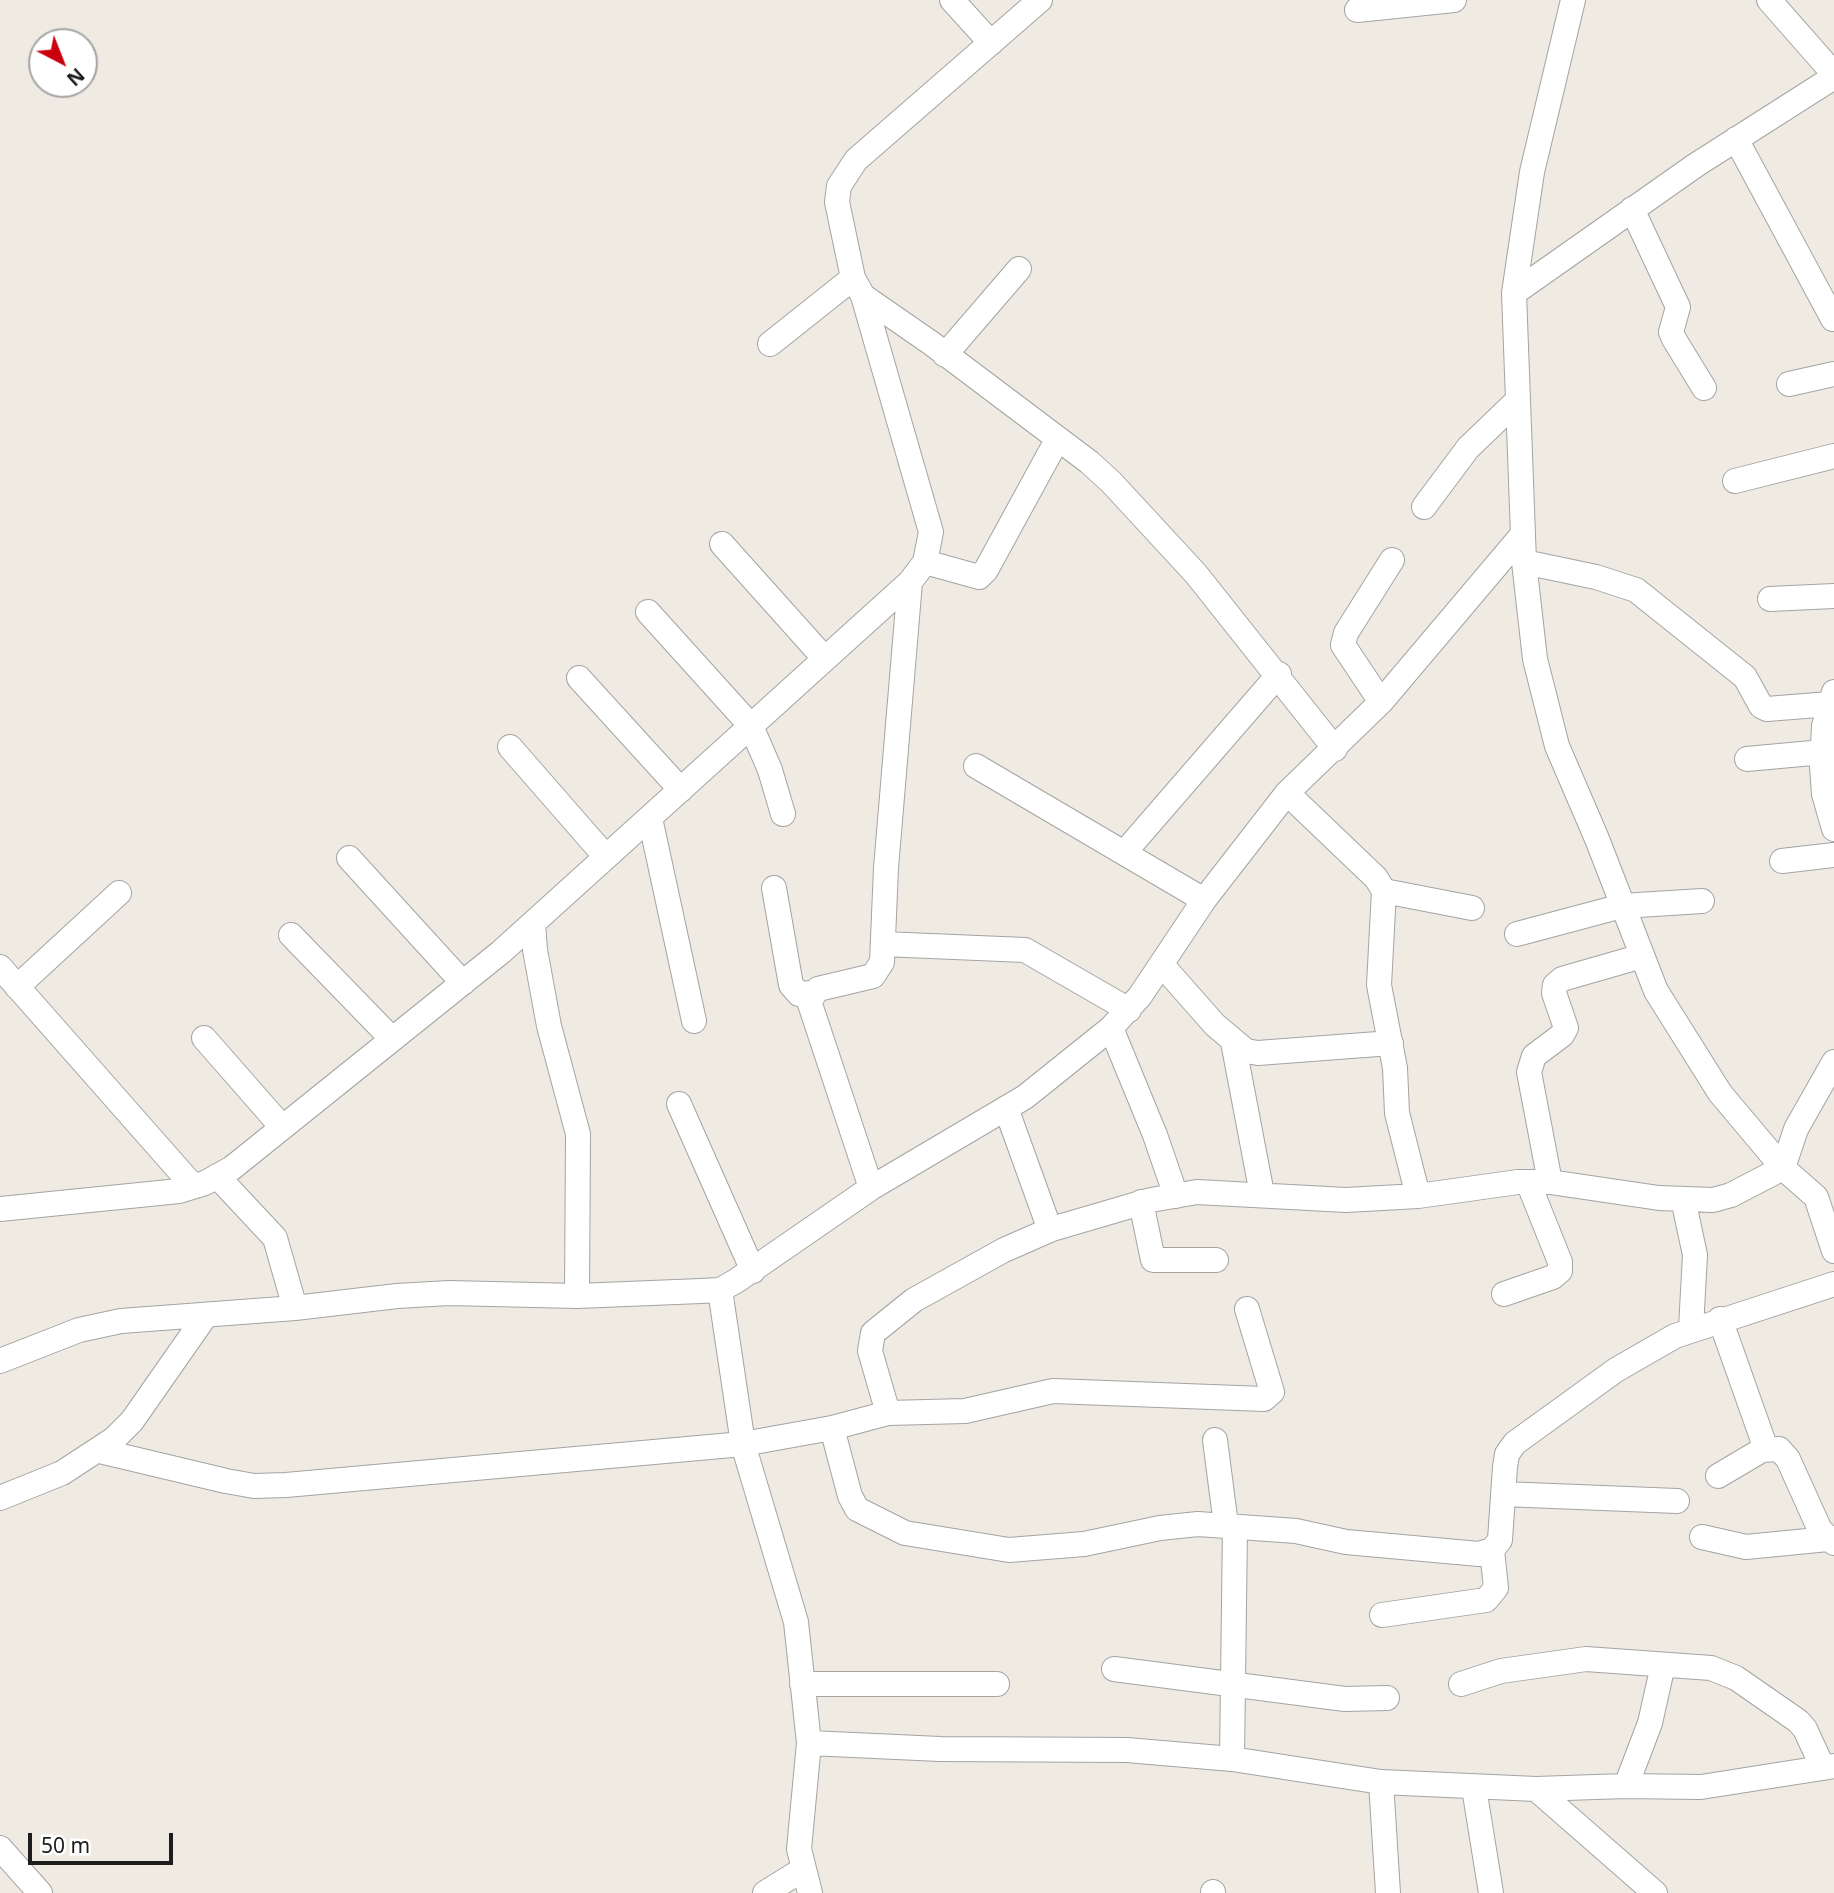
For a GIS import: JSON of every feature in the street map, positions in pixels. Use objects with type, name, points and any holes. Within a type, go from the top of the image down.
[{"type":"street","points":[[952,0],[991,43]]},
{"type":"street","points":[[871,1188],[809,1000],[812,993],[818,989],[873,976],[882,962],[886,868],[918,572],[931,532],[858,287],[836,202],[839,186],[856,160],[1040,0]]},
{"type":"street","points":[[1357,10],[1454,0]]},
{"type":"street","points":[[1573,0],[1532,172],[1514,293],[1524,562],[1535,659],[1557,746],[1667,1013],[1707,1075],[1783,1168],[1816,1197],[1834,1251]]},
{"type":"street","points":[[1514,293],[1632,209],[1834,76],[1769,0]]},
{"type":"street","points":[[1736,139],[1833,319]]},
{"type":"street","points":[[1632,209],[1678,307],[1671,332],[1704,388]]},
{"type":"street","points":[[945,355],[1018,269]]},
{"type":"street","points":[[770,344],[858,287]]},
{"type":"street","points":[[858,287],[1056,440],[1089,462],[1166,539],[1279,674],[1335,749]]},
{"type":"street","points":[[1789,384],[1834,374]]},
{"type":"street","points":[[1424,508],[1468,448],[1518,400]]},
{"type":"street","points":[[0,1209],[114,1199],[193,1186],[217,1176],[463,983],[533,923],[918,572],[979,577],[986,570],[1056,440]]},
{"type":"street","points":[[1735,481],[1834,456]]},
{"type":"street","points":[[0,1361],[99,1324],[449,1293],[577,1296],[720,1290],[753,1271],[871,1188],[1006,1108],[1111,1028],[1129,1010],[1204,900],[1287,793],[1381,702],[1523,534]]},
{"type":"street","points":[[722,544],[825,659]]},
{"type":"street","points":[[1381,702],[1343,645],[1346,634],[1392,560]]},
{"type":"street","points":[[1524,562],[1596,577],[1636,590],[1745,677],[1757,702],[1767,709],[1832,698],[1823,752],[1824,794],[1834,828]]},
{"type":"street","points":[[1770,599],[1834,596]]},
{"type":"street","points":[[648,612],[751,726],[783,814]]},
{"type":"street","points":[[1124,853],[1279,674]]},
{"type":"street","points":[[579,678],[681,790]]},
{"type":"street","points":[[510,747],[606,857]]},
{"type":"street","points":[[1746,759],[1823,752]]},
{"type":"street","points":[[976,766],[1204,900]]},
{"type":"street","points":[[1287,793],[1376,878],[1384,891],[1379,985],[1391,1043],[1397,1113],[1418,1196]]},
{"type":"street","points":[[650,818],[694,1021]]},
{"type":"street","points":[[1782,861],[1834,855]]},
{"type":"street","points":[[349,858],[463,983]]},
{"type":"street","points":[[774,888],[790,985],[799,993],[812,993]]},
{"type":"street","points":[[1384,891],[1472,908]]},
{"type":"street","points":[[17,987],[119,893]]},
{"type":"street","points":[[1517,934],[1622,906],[1702,901]]},
{"type":"street","points":[[533,923],[535,950],[549,1026],[578,1134],[577,1296]]},
{"type":"street","points":[[291,935],[392,1039]]},
{"type":"street","points":[[883,944],[1025,950],[1046,959],[1129,1010]]},
{"type":"street","points":[[1504,1294],[1553,1277],[1560,1271],[1539,1182],[1529,1072],[1534,1056],[1562,1035],[1566,1028],[1554,993],[1555,985],[1562,979],[1642,956]]},
{"type":"street","points":[[1162,965],[1233,1042],[1246,1051],[1258,1053],[1391,1043]]},
{"type":"street","points":[[0,967],[193,1186]]},
{"type":"street","points":[[1111,1028],[1155,1135],[1176,1196]]},
{"type":"street","points":[[204,1038],[282,1127]]},
{"type":"street","points":[[1233,1042],[1262,1194]]},
{"type":"street","points":[[888,1413],[870,1351],[873,1332],[914,1300],[1004,1250],[1050,1230],[1141,1202],[1197,1192],[1346,1200],[1418,1196],[1539,1182],[1713,1200],[1731,1195],[1783,1168],[1796,1129],[1834,1062]]},
{"type":"street","points":[[679,1104],[753,1271]]},
{"type":"street","points":[[1006,1108],[1050,1230]]},
{"type":"street","points":[[217,1176],[275,1238],[295,1308]]},
{"type":"street","points":[[1683,1199],[1695,1255],[1691,1328]]},
{"type":"street","points":[[1141,1202],[1153,1260],[1216,1260]]},
{"type":"street","points":[[832,1428],[850,1496],[857,1509],[905,1533],[1009,1550],[1084,1544],[1182,1524],[1296,1531],[1346,1542],[1479,1555],[1492,1550],[1500,1541],[1507,1454],[1515,1443],[1616,1370],[1691,1328],[1834,1284]]},
{"type":"street","points":[[720,1290],[743,1444],[794,1611],[809,1743],[799,1849],[806,1882],[765,1893]]},
{"type":"street","points":[[100,1451],[254,1486],[337,1479],[374,1480],[743,1444],[832,1428],[888,1413],[965,1410],[1053,1391],[1268,1398],[1272,1392],[1247,1308]]},
{"type":"street","points":[[0,1498],[35,1486],[100,1451],[132,1421],[206,1315]]},
{"type":"street","points":[[1720,1319],[1766,1449]]},
{"type":"street","points":[[1215,1440],[1231,1526],[1231,1759]]},
{"type":"street","points":[[1702,1537],[1746,1547],[1831,1541],[1784,1452],[1779,1449],[1766,1449],[1718,1476]]},
{"type":"street","points":[[1503,1494],[1677,1501]]},
{"type":"street","points":[[1382,1615],[1486,1600],[1496,1588],[1492,1550]]},
{"type":"street","points":[[809,1743],[940,1749],[1127,1749],[1206,1754],[1381,1782],[1474,1788],[1701,1787],[1829,1767],[1798,1721],[1736,1678],[1711,1668],[1586,1659],[1501,1671],[1461,1684]]},
{"type":"street","points":[[1626,1786],[1650,1723],[1663,1665]]},
{"type":"street","points":[[1114,1669],[1345,1699],[1387,1698]]},
{"type":"street","points":[[802,1684],[997,1684]]},
{"type":"street","points":[[1381,1782],[1388,1893]]},
{"type":"street","points":[[1474,1788],[1491,1893]]},
{"type":"street","points":[[1536,1789],[1655,1893]]},
{"type":"street","points":[[0,1848],[40,1893]]}]
